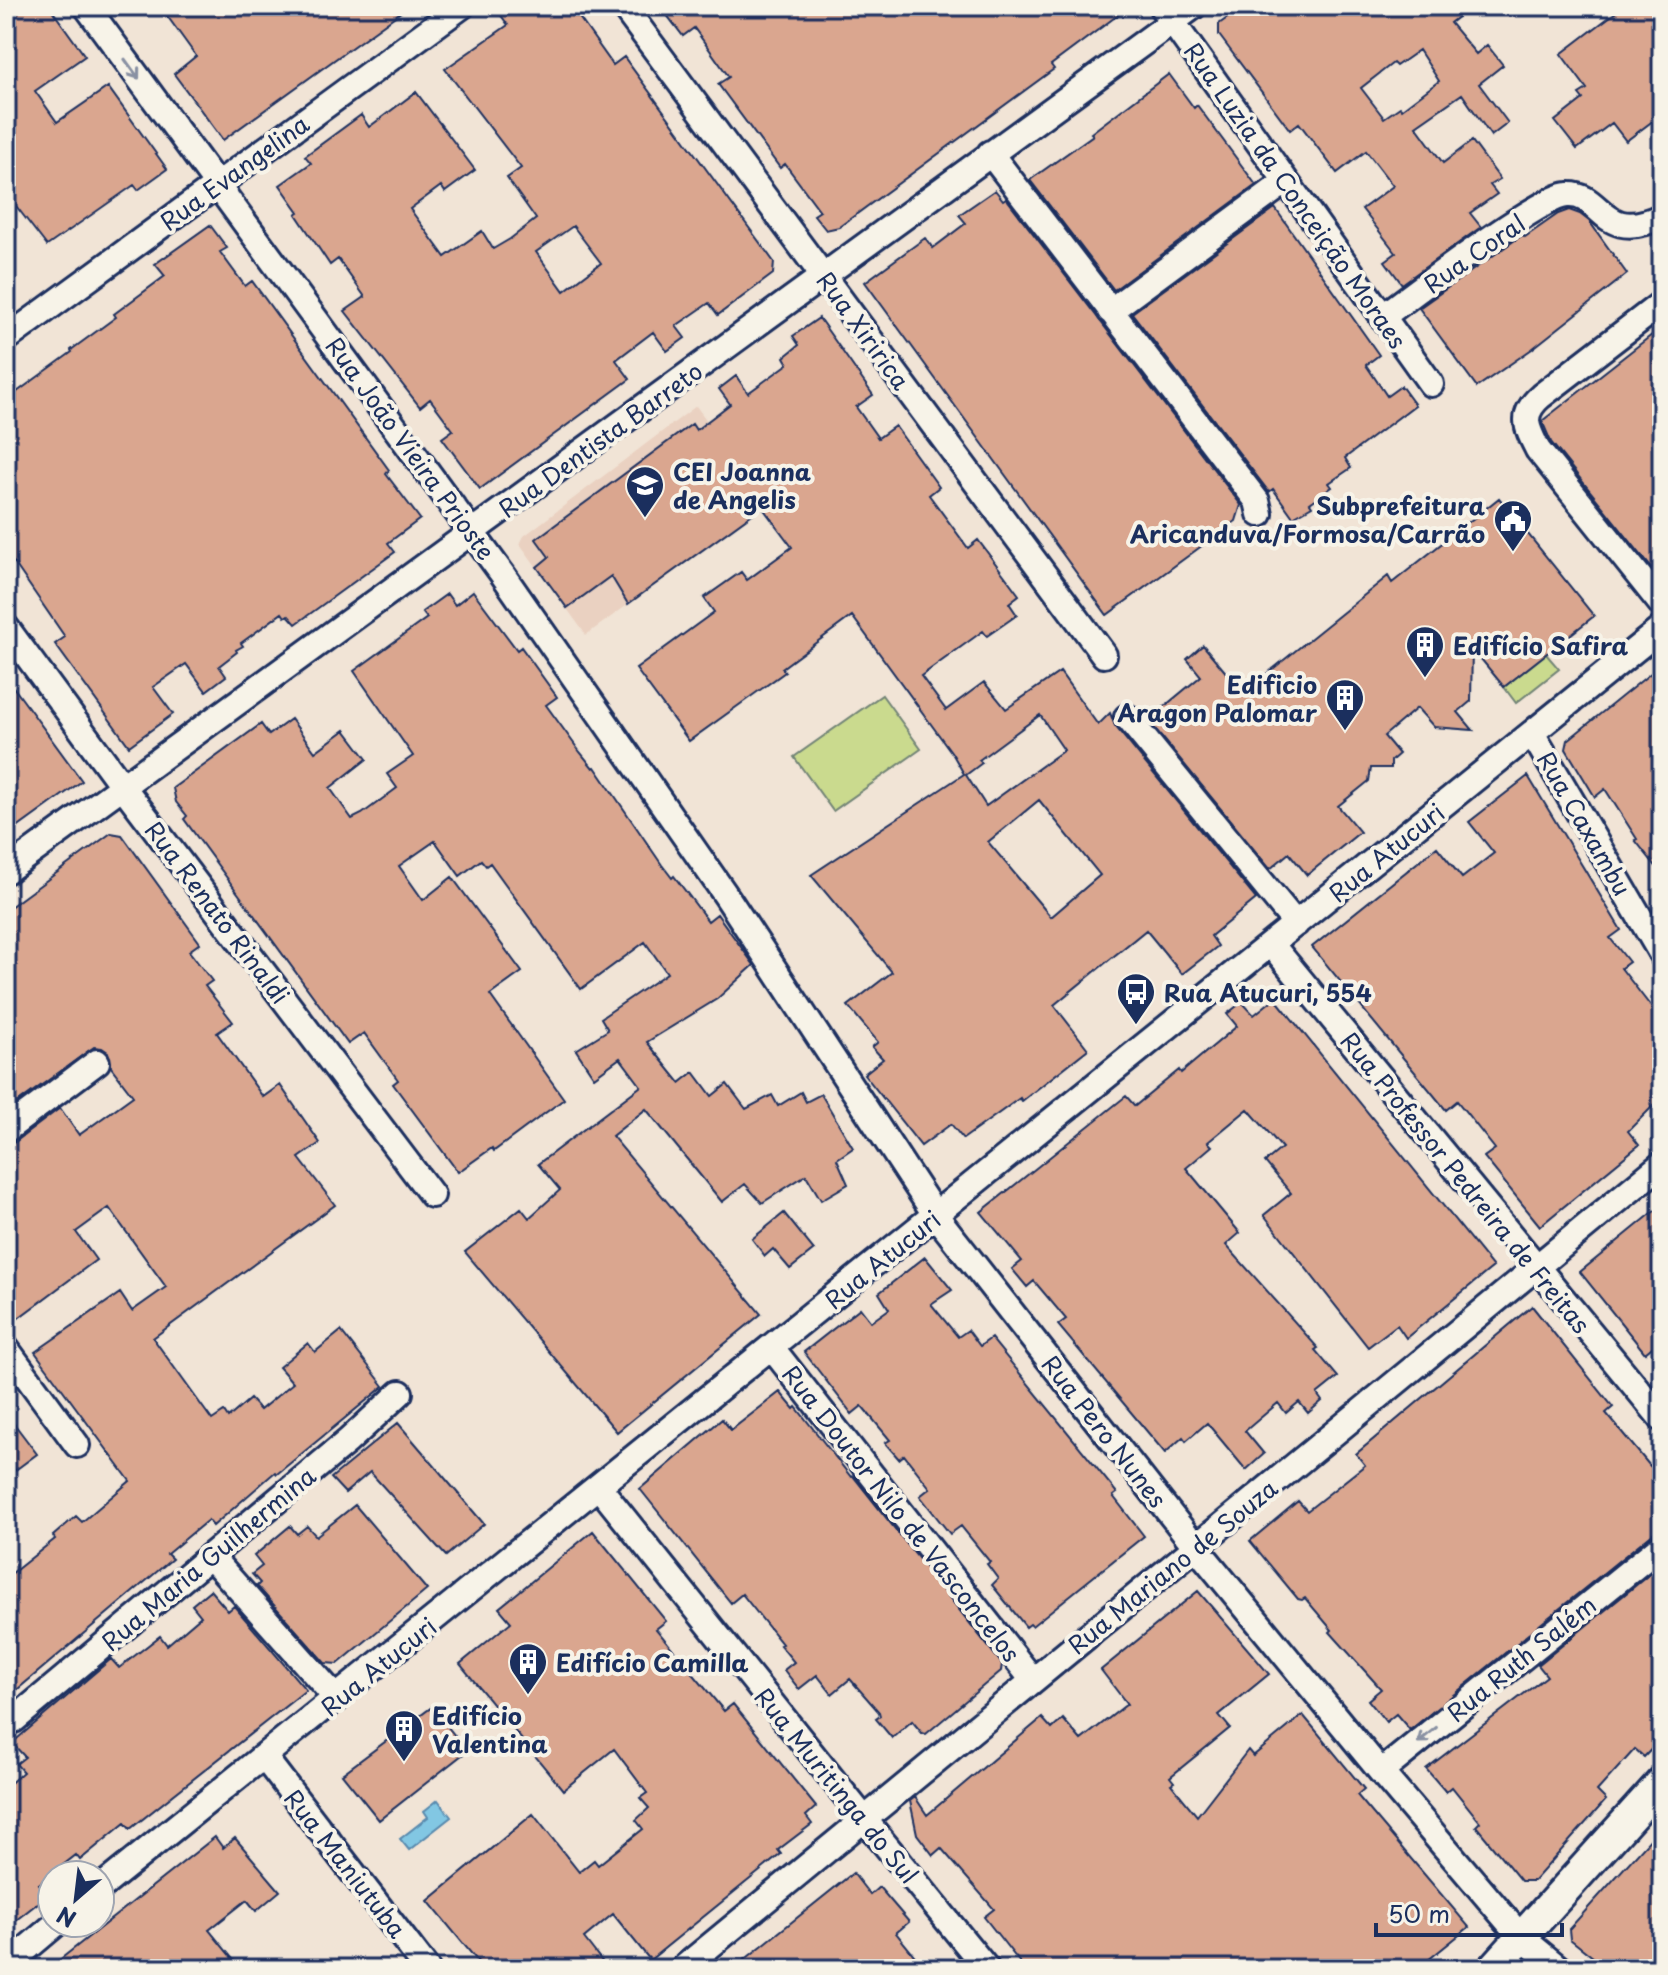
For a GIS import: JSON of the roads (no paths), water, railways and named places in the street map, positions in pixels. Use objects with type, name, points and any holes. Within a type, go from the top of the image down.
[{"type":"street","name":"Rua João Vieira Prioste","points":[[86,6],[473,532],[727,897]]},
{"type":"street","name":"Rua Evangelina","points":[[6,339],[462,6]]},
{"type":"street","name":"Rua Xiririca","points":[[623,6],[1104,655]]},
{"type":"street","name":"Rua Dentista Barreto","points":[[6,871],[124,788],[990,153],[1167,14],[1194,6]]},
{"type":"street","name":"Rua Luzia da Conceição Moraes","points":[[1167,14],[1431,384]]},
{"type":"street","points":[[990,153],[1257,501],[1260,514]]},
{"type":"street","points":[[1110,311],[1285,182]]},
{"type":"street","name":"Rua Coral","points":[[1382,317],[1503,230],[1552,200],[1568,194],[1586,201],[1605,217],[1621,224],[1645,224],[1662,216]]},
{"type":"street","points":[[1662,303],[1541,396],[1530,406],[1527,416],[1538,450],[1662,605]]},
{"type":"street","name":"Rua Renato Rinaldi","points":[[6,627],[432,1195]]},
{"type":"street","name":"Rua Atucuri","points":[[116,1875],[1662,628]]},
{"type":"street","points":[[1127,717],[1296,924]]},
{"type":"street","name":"Rua Caxambu","points":[[1532,733],[1662,955]]},
{"type":"street","name":"Rua Pero Nunes","points":[[727,897],[936,1216],[1196,1547],[1381,1772],[1521,1937],[1560,1969]]},
{"type":"street","name":"Rua Professor Pedreira de Freitas","points":[[1271,944],[1662,1419]]},
{"type":"street","points":[[6,1130],[97,1062]]},
{"type":"street","name":"Rua Mariano de Souza","points":[[682,1969],[1662,1164]]},
{"type":"street","points":[[6,1348],[77,1445]]},
{"type":"street","name":"Rua Doutor Nilo de Vasconcelos","points":[[772,1348],[1032,1679]]},
{"type":"street","name":"Rua Maria Guilhermina","points":[[14,1720],[348,1441],[400,1393]]},
{"type":"street","name":"Rua Muritinga do Sul","points":[[599,1487],[987,1969]]},
{"type":"street","name":"Rua Ruth Salém","points":[[1381,1772],[1662,1545]]},
{"type":"street","points":[[210,1556],[337,1699]]},
{"type":"street","name":"Rua Maniutuba","points":[[264,1757],[427,1969]]},
{"type":"street","points":[[1493,1969],[1662,1782]]},
{"type":"street","points":[[6,1966],[38,1939]]},
{"type":"water","points":[[438,1800],[451,1817],[409,1850],[400,1839],[428,1817],[424,1811]]},
{"type":"place","name":"CEI Joanna de Angelis","points":[[645,519]]},
{"type":"place","name":"Subprefeitura Aricanduva/Formosa/Carrão","points":[[1513,553]]},
{"type":"place","name":"Edifício Safira","points":[[1425,679]]},
{"type":"place","name":"Edificio Aragon Palomar","points":[[1345,732]]},
{"type":"place","name":"Rua Atucuri, 554","points":[[1136,1026]]},
{"type":"place","name":"Edifício Camilla","points":[[528,1696]]},
{"type":"place","name":"Edifício Valentina","points":[[404,1763]]}]
